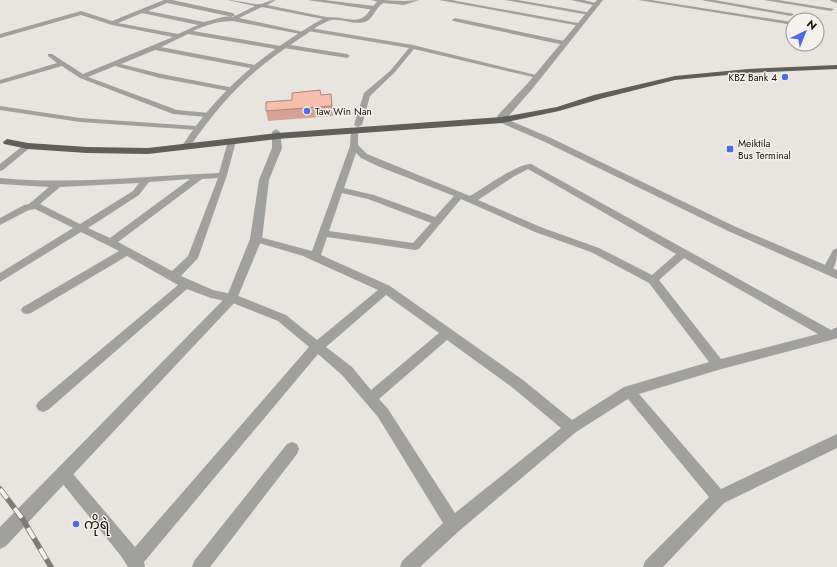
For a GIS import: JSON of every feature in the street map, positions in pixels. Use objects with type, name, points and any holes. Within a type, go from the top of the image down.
[{"type":"highway","points":[[4,142],[28,146],[118,151],[148,151],[188,143],[277,134],[505,118],[559,109],[597,97],[675,78],[748,71],[837,67]]},
{"type":"highway","points":[[4,142],[35,141],[114,146],[232,141],[277,134]]},
{"type":"street","points":[[112,23],[168,0],[235,18],[413,47],[537,76]]},
{"type":"street","points":[[230,0],[328,18],[361,21],[368,18],[374,8],[382,1]]},
{"type":"street","points":[[82,76],[156,48],[204,24],[223,19],[235,18],[273,0]]},
{"type":"street","points":[[311,0],[374,8]]},
{"type":"street","points":[[374,0],[404,3],[416,0]]},
{"type":"street","points":[[442,0],[580,24]]},
{"type":"street","points":[[482,7],[490,0]]},
{"type":"street","points":[[508,0],[589,13]]},
{"type":"street","points":[[574,0],[598,2]]},
{"type":"street","points":[[641,0],[785,24]]},
{"type":"street","points":[[704,0],[785,13]]},
{"type":"street","points":[[767,0],[795,2],[831,9]]},
{"type":"street","points":[[710,11],[716,1]]},
{"type":"street","points":[[598,2],[537,76],[505,118],[732,229],[837,275]]},
{"type":"street","points":[[794,12],[795,2]]},
{"type":"street","points":[[142,11],[204,24]]},
{"type":"street","points":[[0,36],[81,13],[112,23],[178,36]]},
{"type":"street","points":[[188,143],[206,115],[229,89],[255,67],[328,18]]},
{"type":"street","points":[[455,20],[564,43]]},
{"type":"street","points":[[186,32],[347,56]]},
{"type":"street","points":[[315,257],[354,146],[356,128],[367,95],[392,72],[413,47]]},
{"type":"street","points":[[156,48],[255,67]]},
{"type":"street","points":[[50,55],[61,64],[82,76],[176,112],[206,115]]},
{"type":"street","points":[[0,82],[61,64]]},
{"type":"street","points":[[115,64],[160,76],[229,89]]},
{"type":"street","points":[[0,108],[80,120],[197,128]]},
{"type":"street","points":[[0,540],[232,298],[256,239],[264,180],[277,148],[277,134]]},
{"type":"street","points":[[174,276],[193,258],[223,175],[232,141]]},
{"type":"street","points":[[0,168],[28,146]]},
{"type":"street","points":[[354,146],[364,156],[383,165],[471,200],[539,230],[595,250],[653,280],[718,365]]},
{"type":"street","points":[[471,200],[510,175],[528,166],[682,254],[834,334]]},
{"type":"street","points":[[0,181],[30,184],[58,184],[223,175]]},
{"type":"street","points":[[110,243],[201,176]]},
{"type":"street","points":[[0,278],[136,193],[146,180]]},
{"type":"street","points":[[0,222],[31,207],[58,184]]},
{"type":"street","points":[[339,190],[371,197],[436,221]]},
{"type":"street","points":[[324,233],[415,247],[436,221],[460,196]]},
{"type":"street","points":[[31,207],[36,206],[128,251],[186,284],[211,294],[232,298],[282,318],[347,371],[383,413],[453,525]]},
{"type":"street","points":[[256,239],[315,257],[386,289],[518,384],[571,428]]},
{"type":"street","points":[[28,310],[128,251]]},
{"type":"street","points":[[827,270],[837,252]]},
{"type":"street","points":[[653,280],[682,254]]},
{"type":"street","points":[[43,406],[186,284]]},
{"type":"street","points":[[63,473],[127,550],[136,564],[316,347],[386,289]]},
{"type":"street","points":[[370,398],[447,333]]},
{"type":"street","points":[[408,567],[453,525],[571,428],[629,391],[718,365],[834,334]]},
{"type":"street","points":[[629,391],[719,498]]},
{"type":"street","points":[[651,567],[719,498],[837,441]]},
{"type":"street","points":[[200,567],[292,449]]},
{"type":"building","points":[[320,90],[321,95],[331,94],[332,106],[266,111],[266,102],[292,100],[292,93]]},
{"type":"railway","points":[[0,489],[22,518],[51,567]]},
{"type":"place","name":"KBZ Bank 4","points":[[785,77]]},
{"type":"place","name":"Taw Win Nan","points":[[307,111]]},
{"type":"place","name":"Meiktila Bus Terminal","points":[[730,149]]},
{"type":"place","name":"ကိုရဲ","points":[[76,524]]}]
